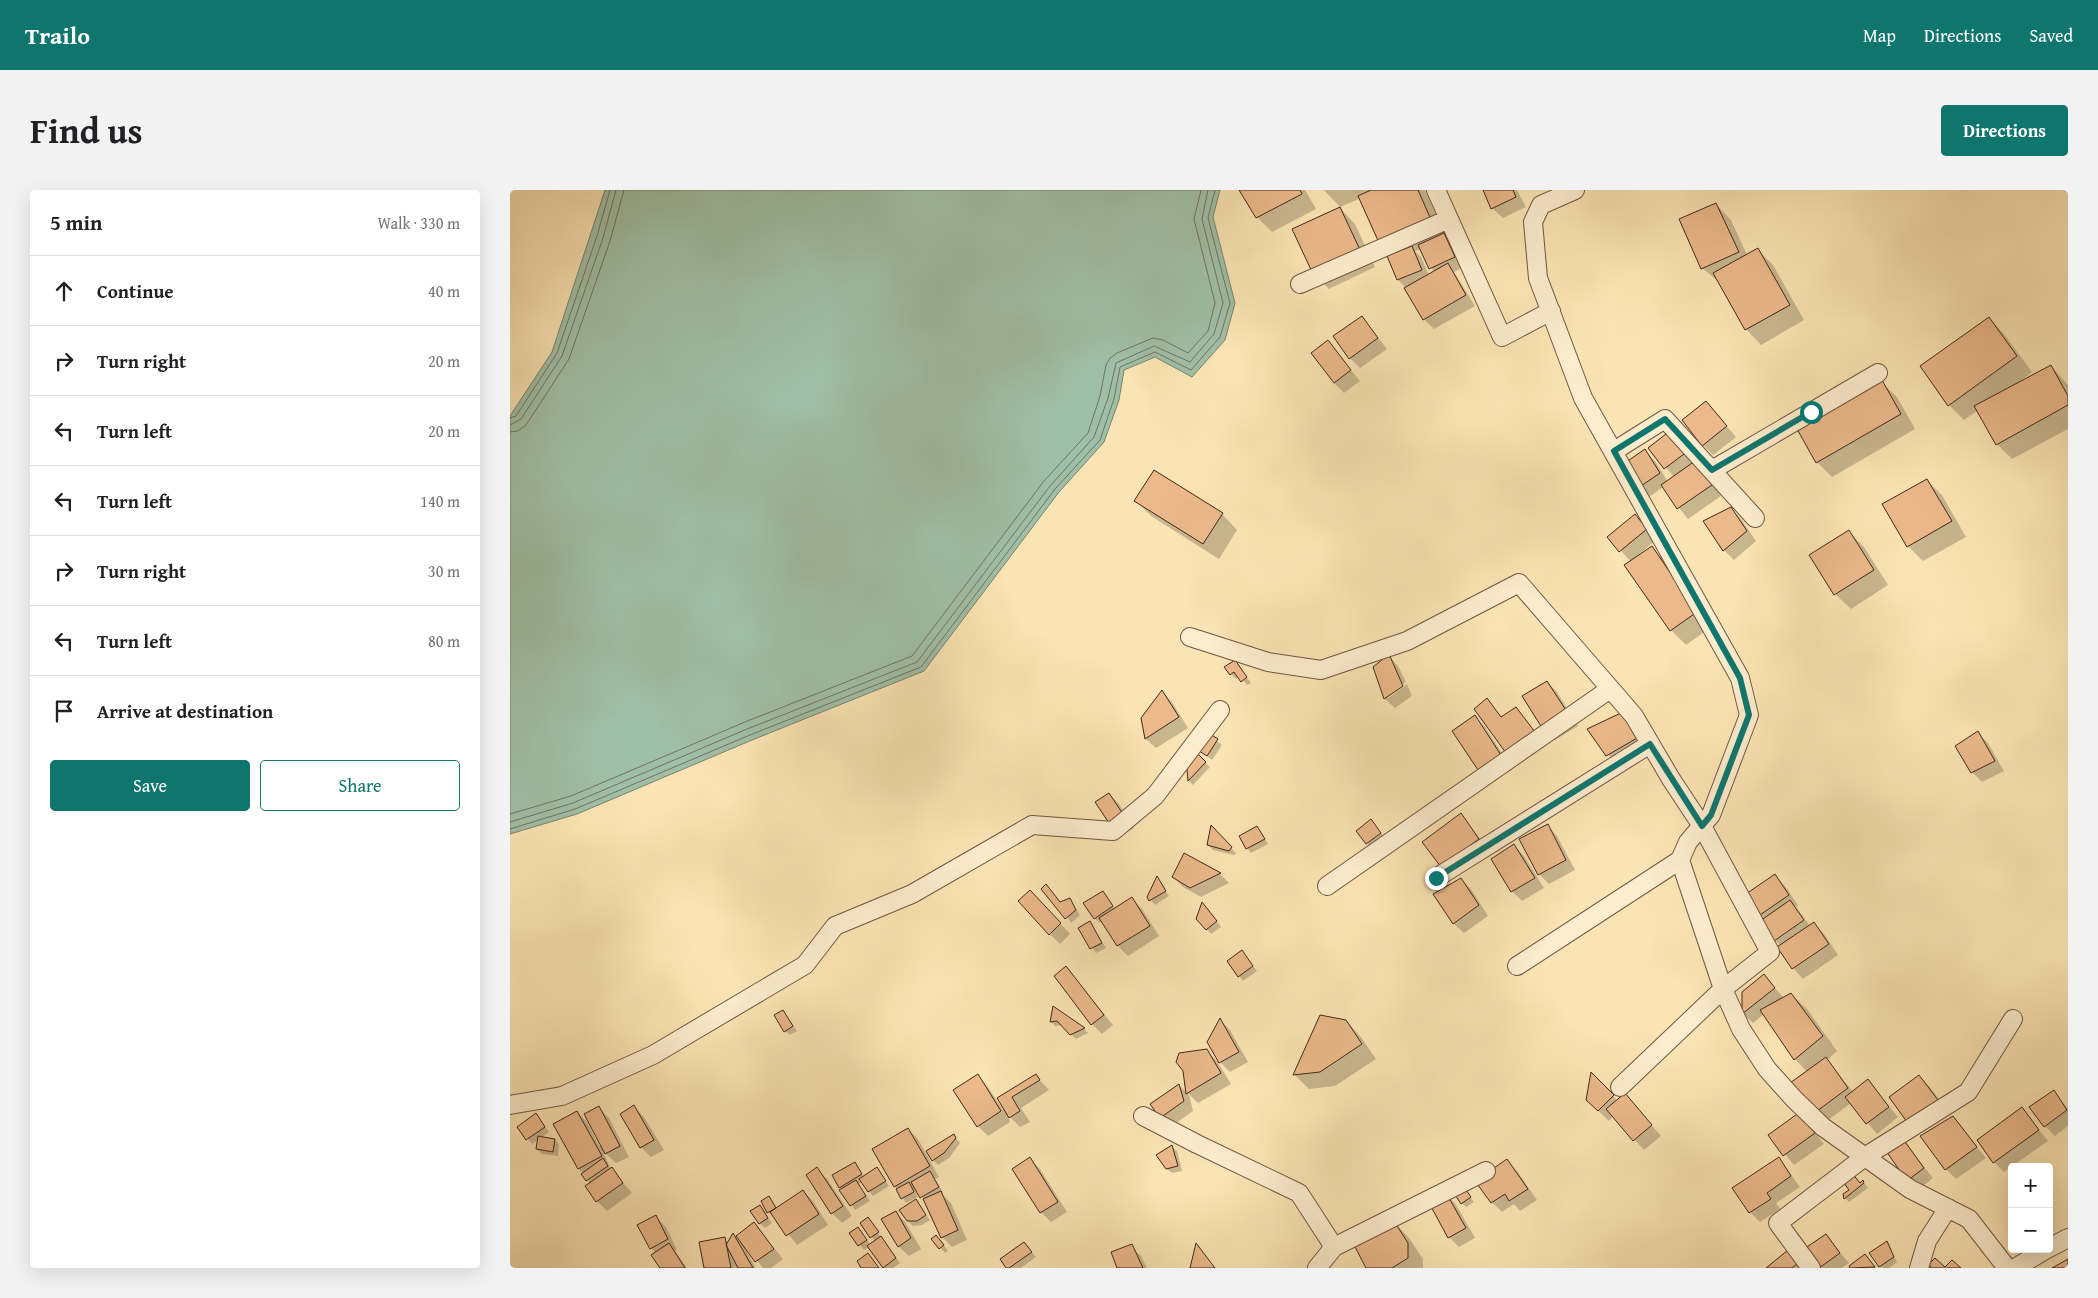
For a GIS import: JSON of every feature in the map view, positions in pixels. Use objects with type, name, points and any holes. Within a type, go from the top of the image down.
[{"type":"street","points":[[1436,190],[1502,337],[1551,311]]},
{"type":"street","points":[[1517,966],[1680,860],[1688,842],[1706,820],[1749,715],[1740,678],[1583,398],[1538,278],[1533,222],[1537,197],[1575,190]]},
{"type":"street","points":[[1300,284],[1449,220]]},
{"type":"street","points":[[1712,470],[1878,373]]},
{"type":"street","points":[[1614,451],[1665,419],[1755,518]]},
{"type":"street","points":[[1190,637],[1268,662],[1321,670],[1407,641],[1519,582],[1634,716],[1650,744],[1706,820],[1770,952],[1723,989],[1620,1088]]},
{"type":"street","points":[[1327,886],[1610,689]]},
{"type":"street","points":[[510,1105],[562,1096],[653,1055],[805,965],[835,926],[912,894],[1032,824],[1113,831],[1155,796],[1220,710]]},
{"type":"street","points":[[1436,878],[1650,744]]},
{"type":"street","points":[[1680,860],[1723,989],[1740,1029],[1767,1069],[1823,1127],[1910,1188],[1969,1219],[2007,1268]]},
{"type":"street","points":[[1809,1267],[1778,1223],[1866,1156],[1968,1092],[2013,1019]]},
{"type":"street","points":[[1143,1116],[1299,1193],[1334,1247]]},
{"type":"street","points":[[1317,1268],[1334,1247],[1486,1171]]},
{"type":"street","points":[[1920,1268],[1927,1241],[1948,1208]]},
{"type":"street","points":[[2053,1246],[2068,1238]]},
{"type":"street","points":[[2015,1268],[2041,1253]]},
{"type":"water","points":[[605,190],[1220,190],[1213,217],[1235,303],[1225,340],[1192,377],[1155,357],[1124,370],[1119,400],[1104,442],[1059,492],[924,671],[752,740],[577,814],[510,834],[510,416],[552,352]]},
{"type":"building","points":[[1239,190],[1300,190],[1302,194],[1256,218]]},
{"type":"building","points":[[1371,190],[1418,190],[1432,222],[1380,245],[1358,196]]},
{"type":"building","points":[[1483,190],[1513,190],[1516,197],[1491,209]]},
{"type":"building","points":[[1716,203],[1739,252],[1701,269],[1679,219]]},
{"type":"building","points":[[1340,207],[1361,252],[1313,274],[1292,229]]},
{"type":"building","points":[[1444,233],[1455,257],[1429,269],[1418,245]]},
{"type":"building","points":[[1412,246],[1422,270],[1397,280],[1387,256]]},
{"type":"building","points":[[1758,248],[1790,305],[1745,330],[1713,273]]},
{"type":"building","points":[[1448,263],[1466,295],[1423,320],[1404,288]]},
{"type":"building","points":[[1362,316],[1378,338],[1349,359],[1333,336]]},
{"type":"building","points":[[1989,317],[2017,356],[1948,406],[1920,366]]},
{"type":"building","points":[[1328,340],[1351,370],[1334,383],[1311,353]]},
{"type":"building","points":[[2051,365],[2068,396],[2068,405],[1996,445],[1974,406]]},
{"type":"building","points":[[1882,380],[1901,414],[1816,463],[1797,429]]},
{"type":"building","points":[[1706,401],[1727,426],[1702,446],[1682,420]]},
{"type":"building","points":[[1671,430],[1688,451],[1664,469],[1648,448]]},
{"type":"building","points":[[1645,449],[1660,473],[1638,488],[1622,465]]},
{"type":"building","points":[[1695,461],[1712,485],[1677,509],[1661,485]]},
{"type":"building","points":[[1154,470],[1223,513],[1203,544],[1134,501]]},
{"type":"building","points":[[1927,479],[1952,521],[1907,547],[1882,504]]},
{"type":"building","points":[[1731,507],[1747,531],[1723,551],[1703,521]]},
{"type":"building","points":[[1635,514],[1647,529],[1619,552],[1607,537]]},
{"type":"building","points":[[1849,530],[1874,570],[1834,595],[1809,555]]},
{"type":"building","points":[[1652,546],[1697,612],[1670,631],[1624,565]]},
{"type":"building","points":[[1389,654],[1403,686],[1384,699],[1373,667]]},
{"type":"building","points":[[1235,660],[1247,677],[1241,682],[1234,672],[1230,675],[1224,667]]},
{"type":"building","points":[[1547,681],[1569,715],[1544,731],[1522,696]]},
{"type":"building","points":[[1162,690],[1179,717],[1145,739],[1141,718]]},
{"type":"building","points":[[1487,698],[1501,717],[1516,707],[1535,732],[1506,753],[1474,709]]},
{"type":"building","points":[[1625,711],[1639,737],[1606,756],[1587,729]]},
{"type":"building","points":[[1475,715],[1501,755],[1478,770],[1452,731]]},
{"type":"building","points":[[1978,731],[1995,761],[1971,773],[1955,746]]},
{"type":"building","points":[[1207,732],[1218,739],[1207,756],[1196,749]]},
{"type":"building","points":[[1194,750],[1206,762],[1188,781],[1186,759]]},
{"type":"building","points":[[1109,793],[1125,817],[1111,826],[1095,802]]},
{"type":"building","points":[[1461,813],[1479,839],[1441,867],[1422,842]]},
{"type":"building","points":[[1371,819],[1381,833],[1366,844],[1356,831]]},
{"type":"building","points":[[1548,824],[1566,860],[1538,875],[1519,839]]},
{"type":"building","points":[[1211,825],[1232,847],[1229,851],[1207,845]]},
{"type":"building","points":[[1257,826],[1265,839],[1246,849],[1239,836]]},
{"type":"building","points":[[1514,844],[1535,878],[1511,892],[1491,859]]},
{"type":"building","points":[[1184,853],[1221,873],[1190,888],[1172,877]]},
{"type":"building","points":[[1775,874],[1789,895],[1757,917],[1743,896]]},
{"type":"building","points":[[1157,876],[1166,891],[1149,901],[1147,897]]},
{"type":"building","points":[[1461,878],[1479,905],[1453,924],[1433,894]]},
{"type":"building","points":[[1046,884],[1060,902],[1070,898],[1076,910],[1065,919],[1041,889]]},
{"type":"building","points":[[1030,890],[1061,923],[1049,935],[1018,901]]},
{"type":"building","points":[[1103,891],[1113,906],[1094,919],[1083,903]]},
{"type":"building","points":[[1132,897],[1150,926],[1117,946],[1099,918]]},
{"type":"building","points":[[1790,900],[1804,920],[1774,941],[1760,921]]},
{"type":"building","points":[[1202,902],[1217,921],[1206,930],[1196,919]]},
{"type":"building","points":[[1090,921],[1102,943],[1090,949],[1078,928]]},
{"type":"building","points":[[1814,922],[1829,944],[1792,969],[1777,947]]},
{"type":"building","points":[[1242,950],[1253,966],[1238,977],[1227,961]]},
{"type":"building","points":[[1066,966],[1104,1015],[1091,1025],[1054,976]]},
{"type":"building","points":[[1764,974],[1775,988],[1742,1014],[1742,992]]},
{"type":"building","points":[[1791,993],[1823,1036],[1794,1060],[1760,1010]]},
{"type":"building","points":[[1053,1006],[1085,1028],[1070,1035],[1057,1021],[1050,1022]]},
{"type":"building","points":[[783,1010],[793,1026],[784,1032],[774,1015]]},
{"type":"building","points":[[1320,1015],[1346,1020],[1362,1044],[1320,1072],[1293,1075]]},
{"type":"building","points":[[1220,1018],[1239,1052],[1219,1063],[1207,1042]]},
{"type":"building","points":[[1207,1049],[1221,1073],[1186,1094],[1183,1071],[1176,1062],[1179,1053]]},
{"type":"building","points":[[1826,1057],[1848,1088],[1813,1114],[1790,1083]]},
{"type":"building","points":[[1591,1072],[1614,1095],[1598,1111],[1586,1100]]},
{"type":"building","points":[[978,1074],[1001,1111],[977,1127],[953,1090]]},
{"type":"building","points":[[1036,1074],[1040,1080],[1012,1097],[1020,1111],[1009,1118],[997,1098]]},
{"type":"building","points":[[1919,1075],[1938,1100],[1907,1122],[1889,1097]]},
{"type":"building","points":[[1868,1079],[1889,1107],[1866,1124],[1845,1097]]},
{"type":"building","points":[[1179,1084],[1184,1101],[1160,1118],[1150,1104]]},
{"type":"building","points":[[2054,1090],[2067,1110],[2044,1127],[2029,1107]]},
{"type":"building","points":[[1625,1093],[1652,1125],[1633,1141],[1606,1109]]},
{"type":"building","points":[[634,1105],[654,1140],[640,1148],[620,1114]]},
{"type":"building","points":[[599,1106],[620,1146],[605,1154],[584,1114]]},
{"type":"building","points":[[2022,1107],[2039,1130],[1993,1163],[1977,1140]]},
{"type":"building","points":[[577,1111],[602,1156],[578,1169],[553,1124]]},
{"type":"building","points":[[1800,1112],[1815,1133],[1783,1156],[1768,1135]]},
{"type":"building","points":[[536,1113],[545,1127],[526,1140],[517,1127]]},
{"type":"building","points":[[1953,1116],[1977,1147],[1945,1170],[1920,1136]]},
{"type":"building","points":[[908,1128],[930,1166],[894,1187],[872,1149]]},
{"type":"building","points":[[954,1134],[956,1138],[944,1153],[932,1161],[926,1151]]},
{"type":"building","points":[[538,1136],[555,1139],[553,1152],[536,1149]]},
{"type":"building","points":[[1903,1139],[1924,1168],[1907,1181],[1886,1151]]},
{"type":"building","points":[[1172,1145],[1178,1166],[1166,1169],[1156,1155]]},
{"type":"building","points":[[1030,1157],[1058,1202],[1040,1213],[1012,1169]]},
{"type":"building","points":[[1779,1157],[1791,1176],[1767,1193],[1771,1199],[1749,1213],[1732,1188]]},
{"type":"building","points":[[603,1158],[608,1166],[586,1181],[581,1174]]},
{"type":"building","points":[[1507,1159],[1528,1189],[1509,1201],[1505,1194],[1491,1203],[1475,1181]]},
{"type":"building","points":[[855,1162],[862,1174],[839,1188],[832,1175]]},
{"type":"building","points":[[612,1167],[623,1183],[596,1202],[585,1186]]},
{"type":"building","points":[[817,1167],[843,1206],[831,1214],[806,1175]]},
{"type":"building","points":[[877,1167],[886,1181],[868,1192],[859,1179]]},
{"type":"building","points":[[930,1171],[939,1187],[920,1198],[911,1182]]},
{"type":"building","points":[[1851,1172],[1860,1183],[1863,1180],[1864,1183],[1844,1199],[1843,1194],[1849,1190],[1841,1179]]},
{"type":"building","points":[[856,1180],[866,1196],[850,1206],[839,1190]]},
{"type":"building","points":[[909,1182],[914,1192],[901,1199],[896,1189]]},
{"type":"building","points":[[1462,1184],[1471,1197],[1461,1204],[1452,1190]]},
{"type":"building","points":[[803,1190],[819,1214],[786,1236],[770,1212]]},
{"type":"building","points":[[941,1191],[958,1230],[941,1238],[923,1199]]},
{"type":"building","points":[[1445,1191],[1466,1228],[1448,1238],[1428,1201]]},
{"type":"building","points":[[769,1196],[776,1208],[767,1213],[761,1201]]},
{"type":"building","points":[[916,1199],[926,1215],[917,1221],[907,1221],[899,1210]]},
{"type":"building","points":[[760,1205],[768,1218],[759,1224],[750,1211]]},
{"type":"building","points":[[896,1211],[911,1238],[898,1247],[881,1219]]},
{"type":"building","points":[[656,1215],[668,1239],[650,1249],[637,1225]]},
{"type":"building","points":[[868,1217],[879,1232],[870,1238],[860,1223]]},
{"type":"building","points":[[1394,1221],[1408,1243],[1408,1258],[1392,1268],[1366,1268],[1353,1243]]},
{"type":"building","points":[[754,1222],[774,1249],[755,1262],[736,1236]]},
{"type":"building","points":[[858,1227],[867,1240],[858,1246],[849,1233]]},
{"type":"building","points":[[733,1233],[753,1268],[738,1268],[726,1245]]},
{"type":"building","points":[[1826,1234],[1840,1253],[1819,1268],[1804,1249]]},
{"type":"building","points":[[936,1235],[944,1245],[939,1249],[931,1239]]},
{"type":"building","points":[[881,1236],[896,1258],[883,1268],[867,1246]]},
{"type":"building","points":[[725,1237],[731,1268],[704,1268],[699,1242]]},
{"type":"building","points":[[1887,1241],[1894,1257],[1879,1267],[1869,1253]]},
{"type":"building","points":[[1024,1242],[1032,1252],[1009,1268],[1006,1268],[1000,1259]]},
{"type":"building","points":[[669,1243],[685,1268],[660,1268],[651,1255]]},
{"type":"building","points":[[1196,1243],[1215,1268],[1190,1268]]},
{"type":"building","points":[[1132,1244],[1143,1268],[1117,1268],[1111,1252]]},
{"type":"building","points":[[1788,1250],[1798,1263],[1792,1268],[1766,1268]]},
{"type":"building","points":[[868,1253],[879,1268],[861,1268],[857,1261]]},
{"type":"building","points":[[1865,1254],[1875,1267],[1850,1268],[1849,1266]]},
{"type":"building","points":[[1935,1258],[1945,1267],[1952,1260],[1961,1268],[1931,1268],[1929,1264]]},
{"type":"building","points":[[2068,1259],[2068,1268],[2052,1268]]},
{"type":"route","points":[[1436,878],[1650,744],[1702,826],[1711,815],[1749,715],[1740,678],[1614,451],[1665,419],[1712,470],[1811,412]]}]
